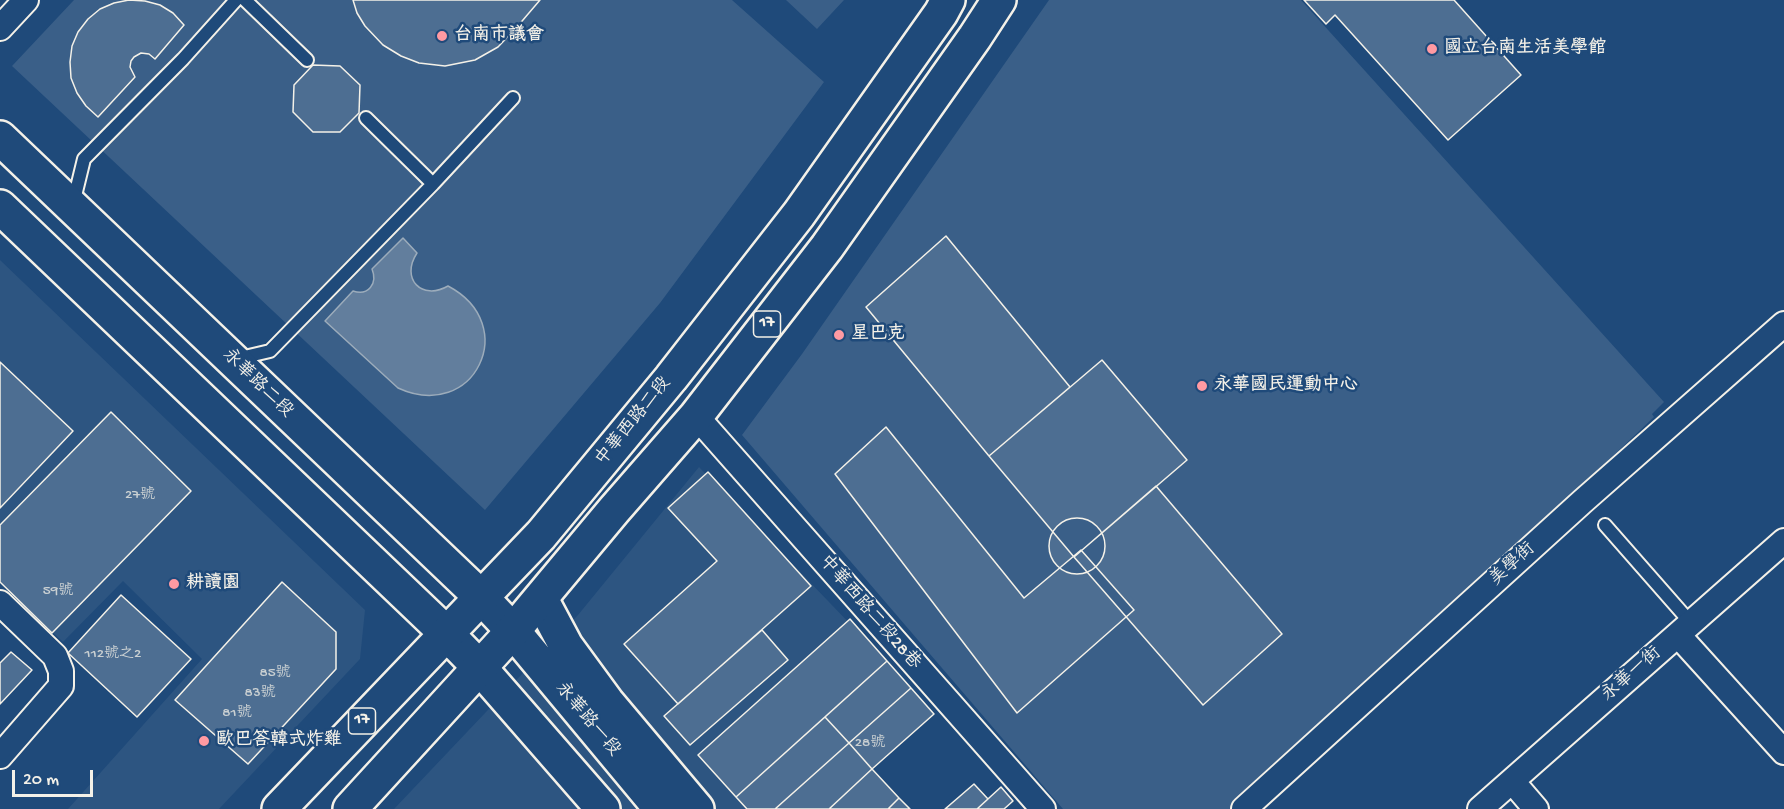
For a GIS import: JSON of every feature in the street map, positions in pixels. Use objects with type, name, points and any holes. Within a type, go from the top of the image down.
[{"type":"main road","name":"中華西路二段","points":[[279,809],[549,526],[671,378],[800,214],[948,0]]},
{"type":"main road","name":"17","points":[[350,809],[513,631],[696,416],[827,247],[962,57],[999,0]]},
{"type":"main road","name":"永華路二段","points":[[0,138],[481,597],[513,631]]},
{"type":"main road","points":[[0,207],[446,633],[480,668],[603,809]]},
{"type":"main road","points":[[541,599],[567,646],[607,702],[697,809]]},
{"type":"main road","name":"永華路一段","points":[[513,631],[661,809]]},
{"type":"street","points":[[0,28],[26,0]]},
{"type":"street","name":"美學街","points":[[1244,809],[1583,501],[1784,324]]},
{"type":"street","name":"中華西路二段28巷","points":[[696,416],[1043,809]]},
{"type":"street","name":"永華一街","points":[[1480,809],[1784,541]]},
{"type":"street","points":[[0,603],[55,656],[61,671],[61,686],[0,756]]},
{"type":"street","points":[[1684,629],[1784,752]]},
{"type":"street","points":[[1512,781],[1536,809]]},
{"type":"lane","points":[[72,208],[84,159],[183,59],[236,0]]},
{"type":"lane","points":[[245,0],[307,60]]},
{"type":"lane","points":[[232,360],[270,351],[433,184],[513,98]]},
{"type":"lane","points":[[366,118],[433,184]]},
{"type":"lane","points":[[1605,525],[1684,629]]},
{"type":"shaded area","points":[[74,0],[732,0],[824,82],[660,303],[485,510],[12,66]]},
{"type":"shaded area","points":[[786,0],[844,0],[817,29]]},
{"type":"shaded area","name":"永華國民運動中心","points":[[1049,0],[1301,0],[1664,402],[1652,414],[1654,417],[1240,809],[1063,809],[742,435],[802,354]]},
{"type":"shaded area","points":[[403,238],[417,253],[412,262],[411,271],[416,285],[430,291],[448,286],[470,303],[482,323],[485,345],[479,365],[467,381],[448,392],[425,395],[398,388],[325,321],[353,291],[363,292],[370,288],[374,279],[372,269]]},
{"type":"shaded area","points":[[0,260],[365,610],[360,659],[219,809],[68,809],[202,659],[123,581],[63,642],[0,582]]},
{"type":"shaded area","points":[[699,467],[855,629],[785,688],[890,809],[394,809],[578,615]]},
{"type":"building","points":[[129,0],[160,5],[173,13],[184,25],[155,59],[149,54],[141,53],[134,57],[130,67],[135,77],[98,117],[77,93],[71,78],[72,46],[78,32],[100,9]]},
{"type":"building","name":"台南市議會","points":[[353,0],[540,0],[498,47],[475,60],[445,66],[419,63],[383,45],[365,26],[357,13]]},
{"type":"building","name":"國立台南生活美學館","points":[[1304,0],[1454,0],[1521,75],[1448,140],[1335,15],[1326,24]]},
{"type":"building","points":[[313,65],[340,66],[360,85],[359,113],[340,132],[313,132],[293,112],[294,85]]},
{"type":"building","points":[[946,236],[1070,387],[989,456],[866,307]]},
{"type":"building","points":[[1102,360],[1187,460],[1074,557],[989,456]]},
{"type":"building","points":[[0,362],[73,431],[0,508]]},
{"type":"building","points":[[111,412],[191,491],[52,633],[0,582],[0,525]]},
{"type":"building","points":[[886,427],[1024,598],[1081,550],[1134,610],[1017,713],[835,474]]},
{"type":"building","points":[[708,472],[811,586],[678,704],[624,644],[717,561],[668,508]]},
{"type":"building","points":[[1156,486],[1282,634],[1203,705],[1074,557]]},
{"type":"building","points":[[1077,518],[1092,523],[1100,531],[1105,546],[1100,561],[1092,569],[1077,574],[1062,569],[1054,561],[1049,546],[1054,531],[1062,523]]},
{"type":"building","points":[[282,582],[336,632],[336,669],[248,764],[175,700]]},
{"type":"building","points":[[121,595],[191,659],[137,717],[68,653]]},
{"type":"building","points":[[850,619],[887,661],[736,797],[698,755]]},
{"type":"building","points":[[762,630],[788,660],[690,745],[664,716]]},
{"type":"building","points":[[11,652],[32,670],[0,704],[0,663]]},
{"type":"building","points":[[887,661],[911,688],[849,743],[825,717]]},
{"type":"building","points":[[911,688],[934,714],[872,769],[849,743]]},
{"type":"building","points":[[825,717],[849,743],[775,809],[747,809],[736,797]]},
{"type":"building","points":[[849,743],[872,769],[829,809],[775,809]]},
{"type":"building","points":[[872,769],[899,798],[888,809],[829,809]]},
{"type":"building","points":[[974,784],[988,799],[977,809],[945,809]]},
{"type":"building","points":[[1001,787],[1013,801],[1004,809],[977,809]]},
{"type":"building","points":[[899,798],[910,809],[888,809]]},
{"type":"place","name":"台南市議會","points":[[442,36]]},
{"type":"place","name":"國立台南生活美學館","points":[[1432,49]]},
{"type":"place","name":"星巴克","points":[[839,335]]},
{"type":"place","name":"永華國民運動中心","points":[[1202,386]]},
{"type":"place","name":"耕讀園","points":[[174,584]]},
{"type":"place","name":"歐巴答韓式炸雞","points":[[204,741]]}]
